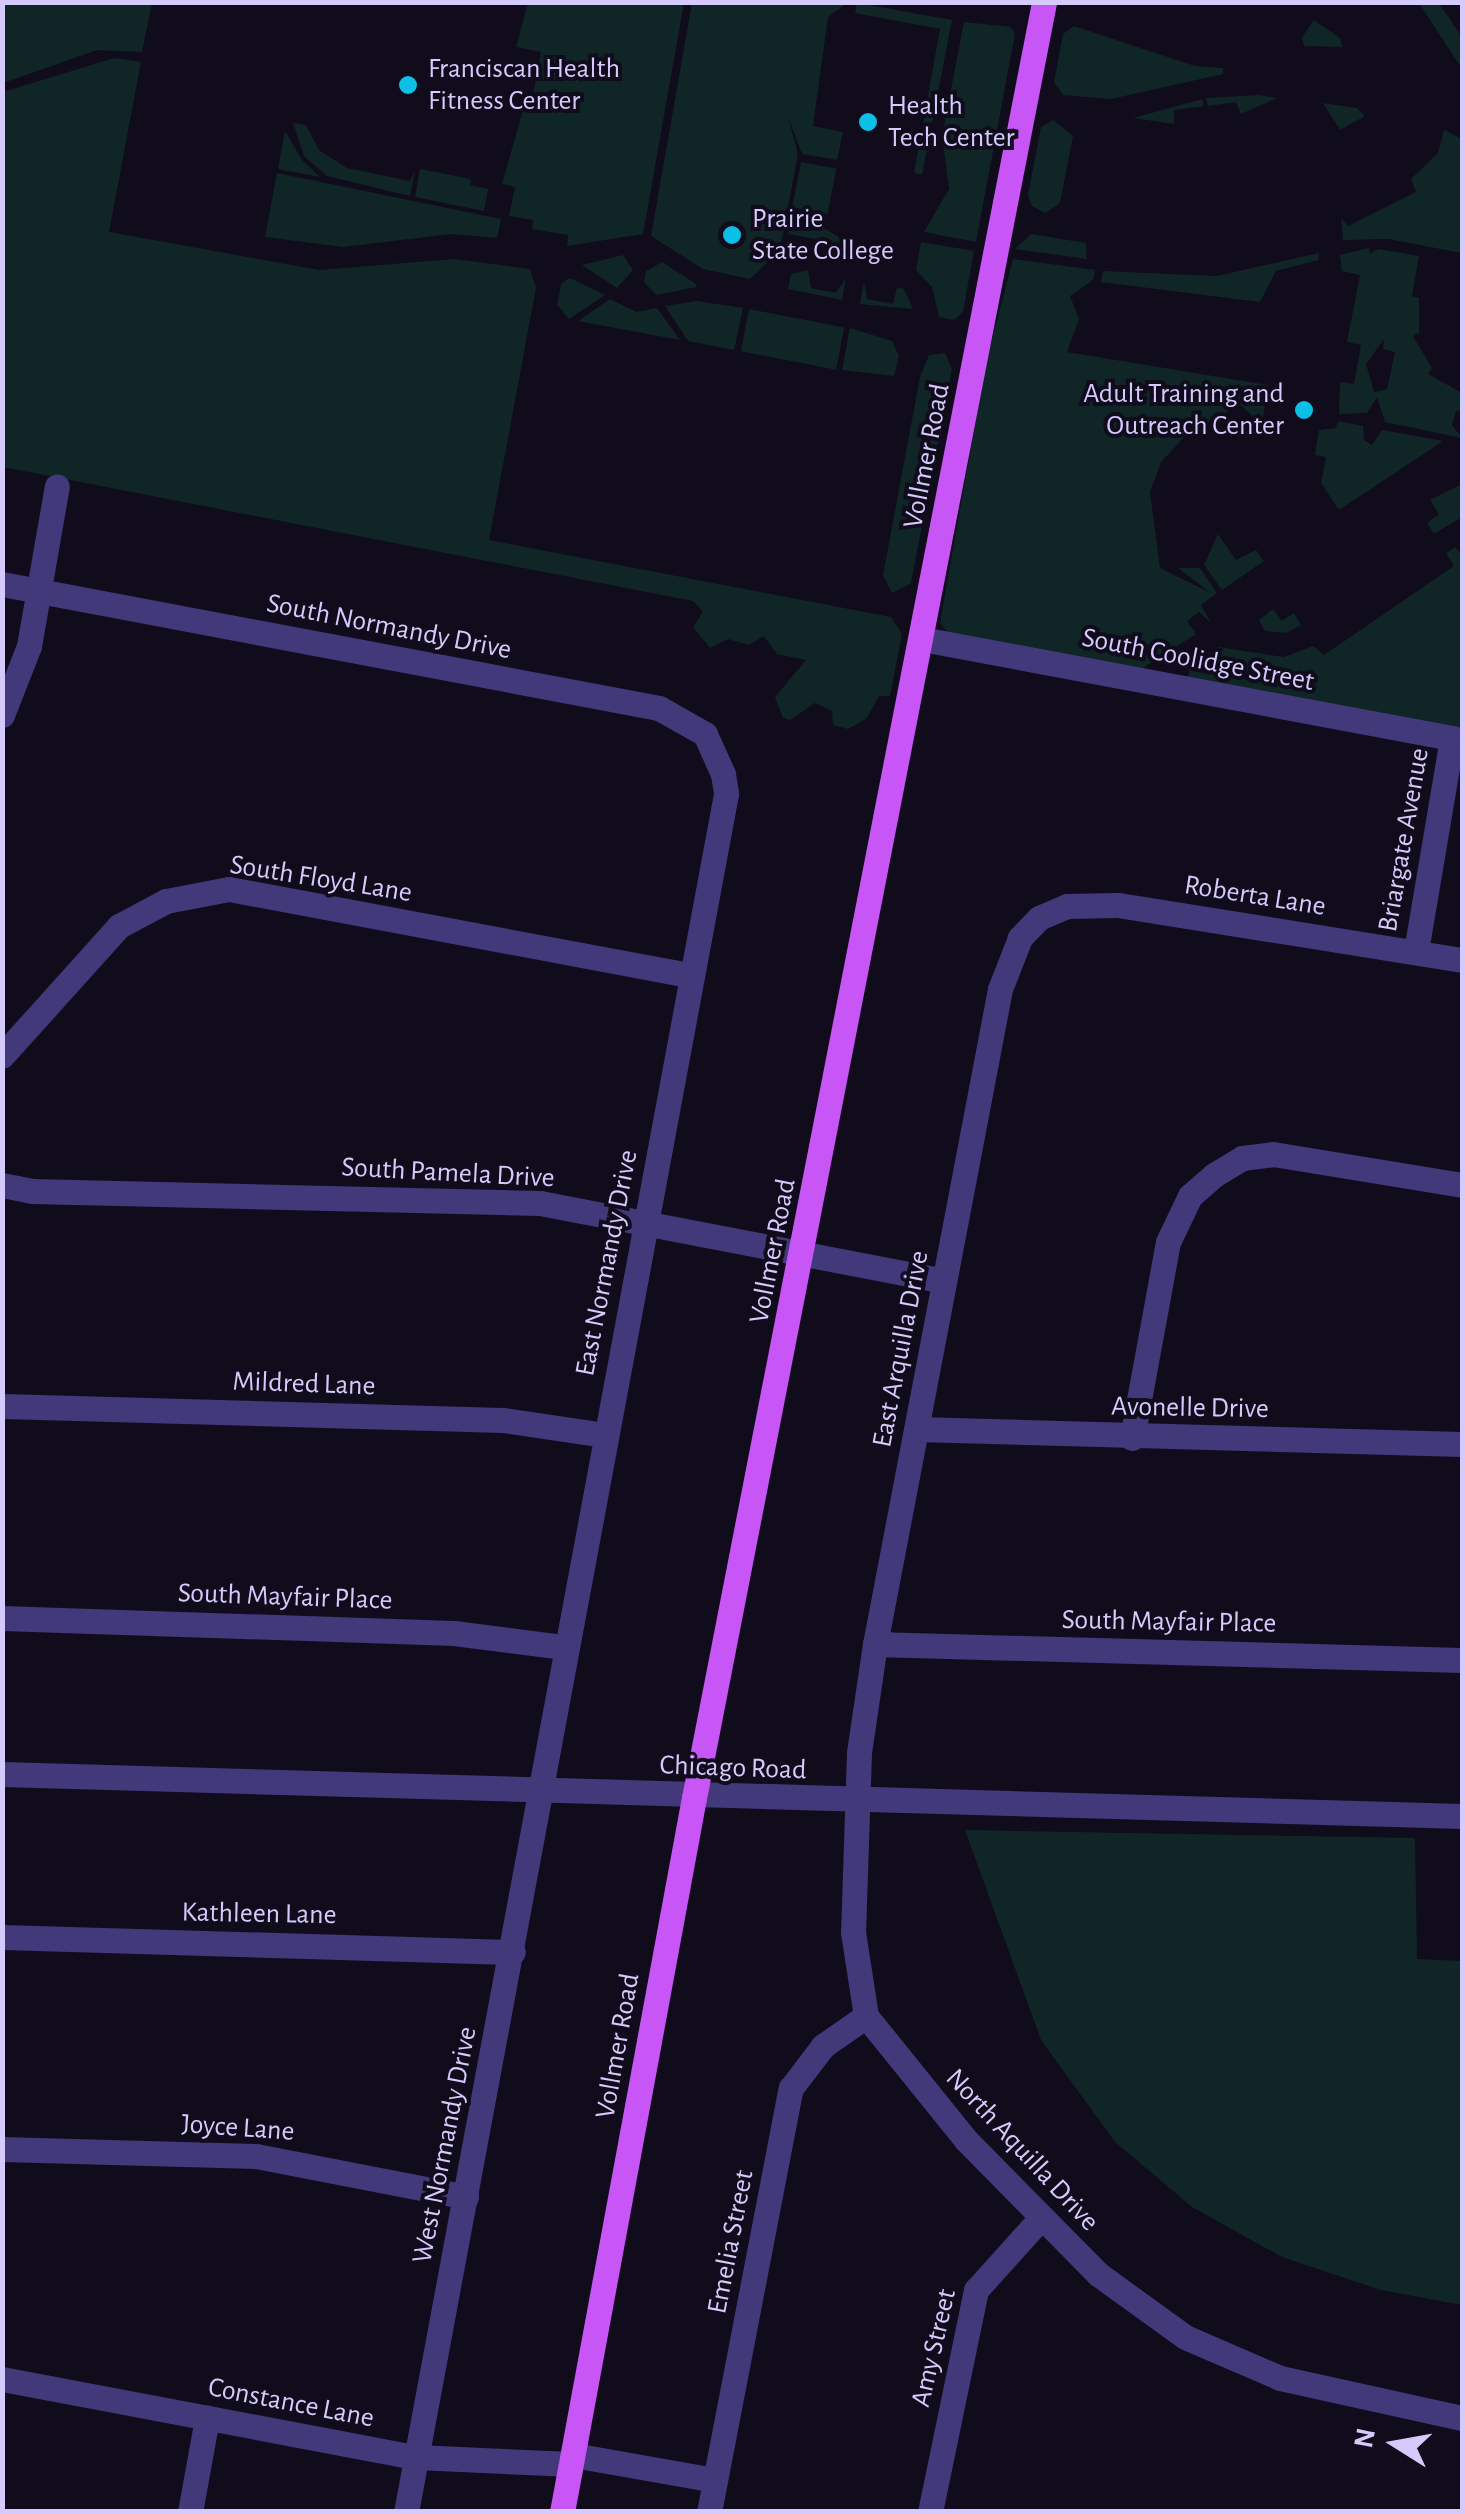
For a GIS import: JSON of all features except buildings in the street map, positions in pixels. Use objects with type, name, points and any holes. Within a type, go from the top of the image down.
[{"type":"main road","name":"Vollmer Road","points":[[562,2512],[694,1798],[803,1256],[1044,2]]},
{"type":"street","points":[[2,715],[21,675],[57,486]]},
{"type":"street","name":"South Normandy Drive","points":[[2,584],[659,708],[683,717],[714,748]]},
{"type":"street","name":"South Coolidge Street","points":[[922,639],[1457,739]]},
{"type":"street","name":"Briargate Avenue","points":[[1416,952],[1457,739]]},
{"type":"street","name":"East Normandy Drive","points":[[538,1790],[726,794],[714,748]]},
{"type":"street","name":"South Floyd Lane","points":[[2,1056],[119,926],[166,901],[229,889],[692,976]]},
{"type":"street","name":"Roberta Lane","points":[[1040,918],[1067,906],[1117,905],[1462,960]]},
{"type":"street","name":"East Arquilla Drive","points":[[856,1802],[875,1644],[1004,972],[1020,938],[1040,918]]},
{"type":"street","points":[[1132,1438],[1168,1242],[1190,1196],[1214,1176],[1242,1158],[1274,1154],[1462,1185]]},
{"type":"street","name":"South Pamela Drive","points":[[2,1184],[32,1191],[540,1203],[944,1281]]},
{"type":"street","name":"Mildred Lane","points":[[2,1406],[502,1420],[604,1435]]},
{"type":"street","name":"Avonelle Drive","points":[[917,1429],[1132,1438],[1462,1444]]},
{"type":"street","name":"South Mayfair Place","points":[[2,1618],[454,1632],[564,1646]]},
{"type":"street","name":"South Mayfair Place","points":[[875,1644],[1462,1660]]},
{"type":"street","name":"Chicago Road","points":[[2,1774],[694,1798],[1462,1816]]},
{"type":"street","name":"West Normandy Drive","points":[[406,2512],[514,1952],[538,1790]]},
{"type":"street","name":"North Aquilla Drive","points":[[856,1802],[854,1958],[866,2016],[1039,2220],[1185,2337],[1310,2388],[1462,2418]]},
{"type":"street","name":"Kathleen Lane","points":[[2,1937],[514,1952]]},
{"type":"street","name":"Emelia Street","points":[[709,2512],[791,2088],[824,2046],[866,2016]]},
{"type":"street","name":"Joyce Lane","points":[[2,2149],[256,2156],[466,2197]]},
{"type":"street","name":"Amy Street","points":[[930,2512],[976,2290],[1039,2220]]},
{"type":"street","name":"Constance Lane","points":[[2,2379],[416,2457],[572,2460],[715,2480]]},
{"type":"street","points":[[190,2512],[208,2418]]},
{"type":"green space","points":[[3,2],[152,3],[142,52],[97,50],[3,83]]},
{"type":"green space","points":[[528,3],[684,3],[643,234],[567,246],[568,235],[532,229],[533,220],[509,216],[515,187],[502,184],[523,110],[530,111],[541,52],[516,47]]},
{"type":"green space","points":[[692,3],[847,3],[828,17],[813,126],[843,132],[837,160],[802,154],[788,117],[798,154],[780,250],[750,279],[703,269],[651,236]]},
{"type":"green space","points":[[857,3],[952,20],[922,175],[914,173],[940,29],[855,13]]},
{"type":"green space","points":[[1419,3],[1438,3],[1450,19],[1462,38],[1462,69]]},
{"type":"green space","points":[[1314,20],[1340,38],[1342,47],[1304,46],[1302,37]]},
{"type":"green space","points":[[964,22],[1011,27],[1015,34],[976,242],[924,232],[949,189],[942,136]]},
{"type":"green space","points":[[1074,26],[1195,66],[1223,68],[1223,74],[1111,99],[1063,95],[1054,82],[1063,34]]},
{"type":"green space","points":[[114,58],[141,62],[109,232],[319,270],[454,259],[530,269],[536,288],[489,540],[891,617],[902,634],[890,696],[879,696],[866,719],[848,729],[833,725],[832,711],[815,703],[790,720],[783,718],[775,697],[806,660],[777,654],[764,636],[749,645],[728,639],[710,648],[693,627],[703,612],[693,601],[3,467],[3,92]]},
{"type":"green space","points":[[1206,98],[1277,98],[1241,114],[1236,102],[1208,106]]},
{"type":"green space","points":[[1203,99],[1203,106],[1174,110],[1174,124],[1133,118]]},
{"type":"green space","points":[[1323,103],[1357,108],[1365,116],[1340,130]]},
{"type":"green space","points":[[1053,120],[1073,136],[1060,203],[1045,213],[1032,206],[1028,195],[1041,127]]},
{"type":"green space","points":[[293,123],[306,125],[319,150],[347,168],[410,181],[415,171],[410,196],[327,176],[304,156]]},
{"type":"green space","points":[[1444,130],[1462,139],[1462,253],[1388,239],[1343,240],[1341,218],[1348,226],[1416,192],[1411,179],[1438,153]]},
{"type":"green space","points":[[285,131],[302,160],[320,177],[278,169]]},
{"type":"green space","points":[[801,162],[836,169],[828,214],[792,207]]},
{"type":"green space","points":[[420,169],[471,179],[470,185],[488,189],[484,211],[415,197]]},
{"type":"green space","points":[[277,173],[501,219],[497,238],[451,234],[343,247],[265,237]]},
{"type":"green space","points":[[790,217],[814,221],[852,246],[788,234]]},
{"type":"green space","points":[[1031,234],[1086,243],[1087,259],[1015,249]]},
{"type":"green space","points":[[921,242],[974,251],[963,312],[954,320],[939,317],[932,287],[916,270]]},
{"type":"green space","points":[[1369,248],[1370,254],[1378,249],[1419,256],[1412,296],[1419,298],[1419,333],[1413,336],[1432,368],[1428,374],[1462,393],[1462,410],[1456,411],[1452,425],[1462,438],[1385,422],[1377,397],[1367,413],[1339,414],[1340,382],[1354,384],[1361,345],[1347,342],[1360,275],[1342,271],[1340,255]],"holes":[[[1384,339],[1383,349],[1395,352],[1387,389],[1374,392],[1366,364]]]},
{"type":"green space","points":[[1319,253],[1318,260],[1276,271],[1260,302],[1101,282],[1103,271],[1217,276]]},
{"type":"green space","points":[[623,255],[633,270],[617,288],[582,265]]},
{"type":"green space","points":[[1013,259],[1095,270],[1093,280],[1070,296],[1079,319],[1067,352],[1268,385],[1262,424],[1240,405],[1187,434],[1161,462],[1150,492],[1160,568],[1211,593],[1178,568],[1200,568],[1217,593],[1201,605],[1211,623],[1199,612],[1187,621],[1196,634],[1138,671],[949,634],[940,623],[986,363]]},
{"type":"green space","points":[[662,262],[696,287],[656,295],[644,282],[646,271]]},
{"type":"green space","points":[[808,270],[811,288],[836,293],[846,278],[842,300],[788,289],[791,274]]},
{"type":"green space","points":[[570,278],[605,295],[569,319],[557,305],[561,284]]},
{"type":"green space","points":[[864,281],[867,299],[893,304],[897,287],[904,289],[913,309],[860,304]]},
{"type":"green space","points":[[610,299],[636,312],[657,308],[680,340],[578,321]]},
{"type":"green space","points":[[697,301],[743,308],[734,350],[688,341],[665,306]]},
{"type":"green space","points":[[749,309],[844,328],[836,370],[741,351]]},
{"type":"green space","points":[[850,328],[892,341],[899,356],[894,376],[842,370]]},
{"type":"green space","points":[[945,353],[952,369],[911,583],[892,593],[883,575],[920,377],[929,355]]},
{"type":"green space","points":[[1338,421],[1363,426],[1364,440],[1372,445],[1382,430],[1443,441],[1339,510],[1321,483],[1326,457],[1315,455],[1319,430],[1336,428]]},
{"type":"green space","points":[[1462,484],[1462,517],[1434,534],[1427,523],[1439,514],[1430,500]]},
{"type":"green space","points":[[1218,534],[1236,560],[1256,550],[1264,561],[1222,590],[1204,565]]},
{"type":"green space","points":[[1455,547],[1462,556],[1462,731],[1188,678],[1190,666],[1218,647],[1284,657],[1313,646],[1324,655],[1454,566],[1446,553]]},
{"type":"green space","points":[[1273,609],[1282,621],[1294,613],[1301,625],[1286,633],[1265,631],[1259,620]]},
{"type":"green space","points":[[965,1830],[1415,1838],[1417,1959],[1462,1961],[1462,2305],[1381,2290],[1282,2257],[1192,2207],[1115,2142],[1041,2040]]},
{"type":"place","name":"Franciscan Health Fitness Center","points":[[408,85]]},
{"type":"place","name":"Health Tech Center","points":[[868,122]]},
{"type":"place","name":"Prairie State College","points":[[732,235]]},
{"type":"place","name":"Adult Training and Outreach Center","points":[[1304,410]]}]
